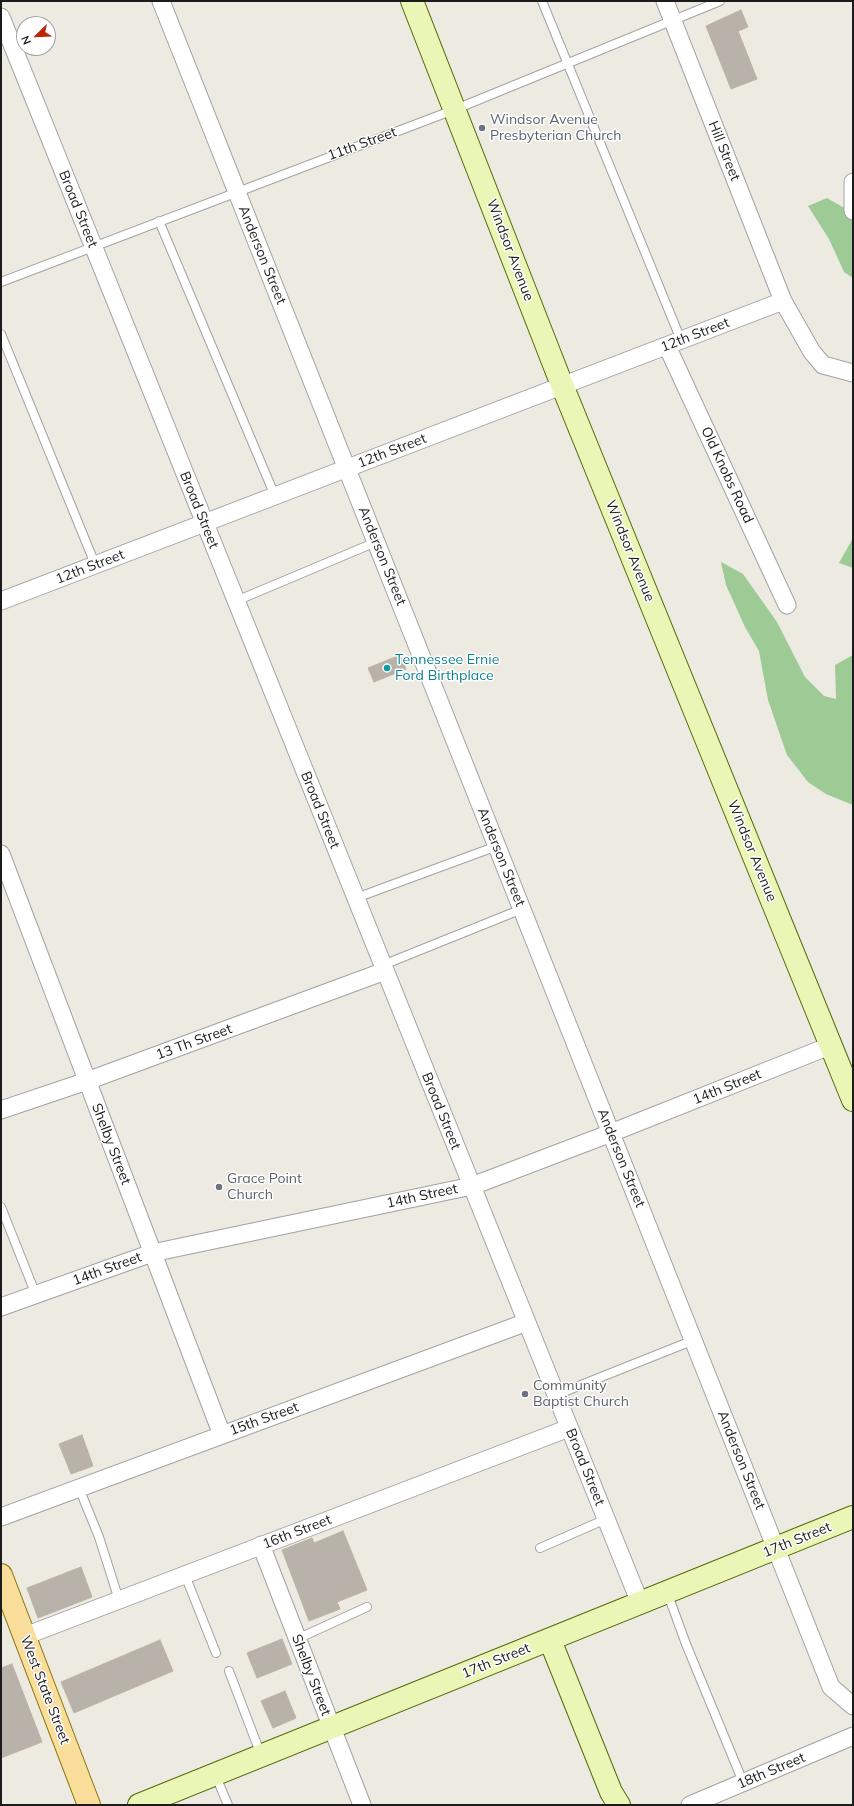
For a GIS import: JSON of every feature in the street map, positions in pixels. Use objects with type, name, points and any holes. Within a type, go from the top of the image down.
[{"type":"main road","name":"West State Street","points":[[1,1574],[89,1805]]},
{"type":"street","name":"Anderson Street","points":[[161,1],[831,1687],[853,1706]]},
{"type":"street","name":"Windsor Avenue","points":[[412,1],[456,109],[562,386],[832,1045],[853,1100]]},
{"type":"street","name":"Hill Street","points":[[664,1],[783,301],[812,352],[823,365],[853,373]]},
{"type":"street","name":"Broad Street","points":[[1,17],[640,1603]]},
{"type":"street","points":[[853,182],[853,211]]},
{"type":"street","name":"12th Street","points":[[1,600],[783,301]]},
{"type":"street","name":"Old Knobs Road","points":[[674,343],[787,605]]},
{"type":"street","name":"Shelby Street","points":[[1,854],[222,1435]]},
{"type":"street","name":"13 Th Street","points":[[1,1110],[87,1081],[384,968]]},
{"type":"street","name":"14th Street","points":[[1,1307],[152,1253],[472,1186],[611,1133],[832,1045]]},
{"type":"street","name":"15th Street","points":[[1,1517],[527,1322]]},
{"type":"street","name":"16th Street","points":[[24,1636],[569,1428]]},
{"type":"street","name":"17th Street","points":[[139,1805],[853,1517]]},
{"type":"street","name":"Shelby Street","points":[[261,1545],[362,1805]]},
{"type":"street","points":[[550,1640],[611,1792],[619,1805]]},
{"type":"street","name":"18th Street","points":[[690,1805],[853,1736]]},
{"type":"lane","points":[[542,1],[674,343]]},
{"type":"lane","name":"11th Street","points":[[1,282],[236,191],[456,109],[720,1]]},
{"type":"lane","points":[[159,221],[275,496]]},
{"type":"lane","points":[[1,334],[95,564]]},
{"type":"lane","points":[[236,601],[376,542]]},
{"type":"lane","points":[[356,898],[497,846]]},
{"type":"lane","points":[[384,968],[522,908]]},
{"type":"lane","points":[[1,1207],[36,1295]]},
{"type":"lane","points":[[556,1395],[694,1340]]},
{"type":"lane","points":[[79,1488],[99,1536],[119,1600]]},
{"type":"lane","points":[[540,1548],[606,1519]]},
{"type":"lane","points":[[185,1574],[216,1653]]},
{"type":"lane","points":[[668,1592],[686,1644],[743,1782]]},
{"type":"lane","points":[[297,1639],[367,1607]]},
{"type":"lane","points":[[229,1671],[261,1756]]},
{"type":"lane","points":[[215,1774],[228,1805]]},
{"type":"green space","points":[[827,198],[853,213],[853,278],[844,272],[829,239],[808,206]]},
{"type":"green space","points":[[853,538],[853,568],[839,563]]},
{"type":"green space","points":[[721,562],[743,574],[777,622],[805,677],[824,696],[836,699],[835,665],[853,655],[853,805],[826,794],[808,782],[787,755],[768,700],[759,651],[745,627],[726,585]]},
{"type":"building","points":[[741,10],[748,27],[738,31],[757,79],[731,89],[706,26]]},
{"type":"building","name":"Tennessee Ernie Ford Birthplace","points":[[400,655],[406,669],[374,682],[368,668]]},
{"type":"building","points":[[82,1435],[93,1466],[71,1474],[59,1444]]},
{"type":"building","points":[[343,1531],[367,1590],[337,1602],[340,1609],[309,1621],[282,1550],[312,1538],[314,1543]]},
{"type":"building","points":[[81,1567],[92,1597],[38,1618],[27,1588]]},
{"type":"building","points":[[282,1639],[292,1664],[257,1678],[247,1653]]},
{"type":"building","points":[[160,1640],[173,1671],[74,1713],[61,1682]]},
{"type":"building","points":[[12,1664],[42,1742],[1,1758],[1,1668]]},
{"type":"building","points":[[285,1691],[296,1718],[273,1728],[261,1701]]},
{"type":"place","name":"Windsor Avenue Presbyterian Church","points":[[482,128]]},
{"type":"place","name":"Tennessee Ernie Ford Birthplace","points":[[387,668]]},
{"type":"place","name":"Grace Point Church","points":[[219,1187]]},
{"type":"place","name":"Community Baptist Church","points":[[525,1394]]}]
